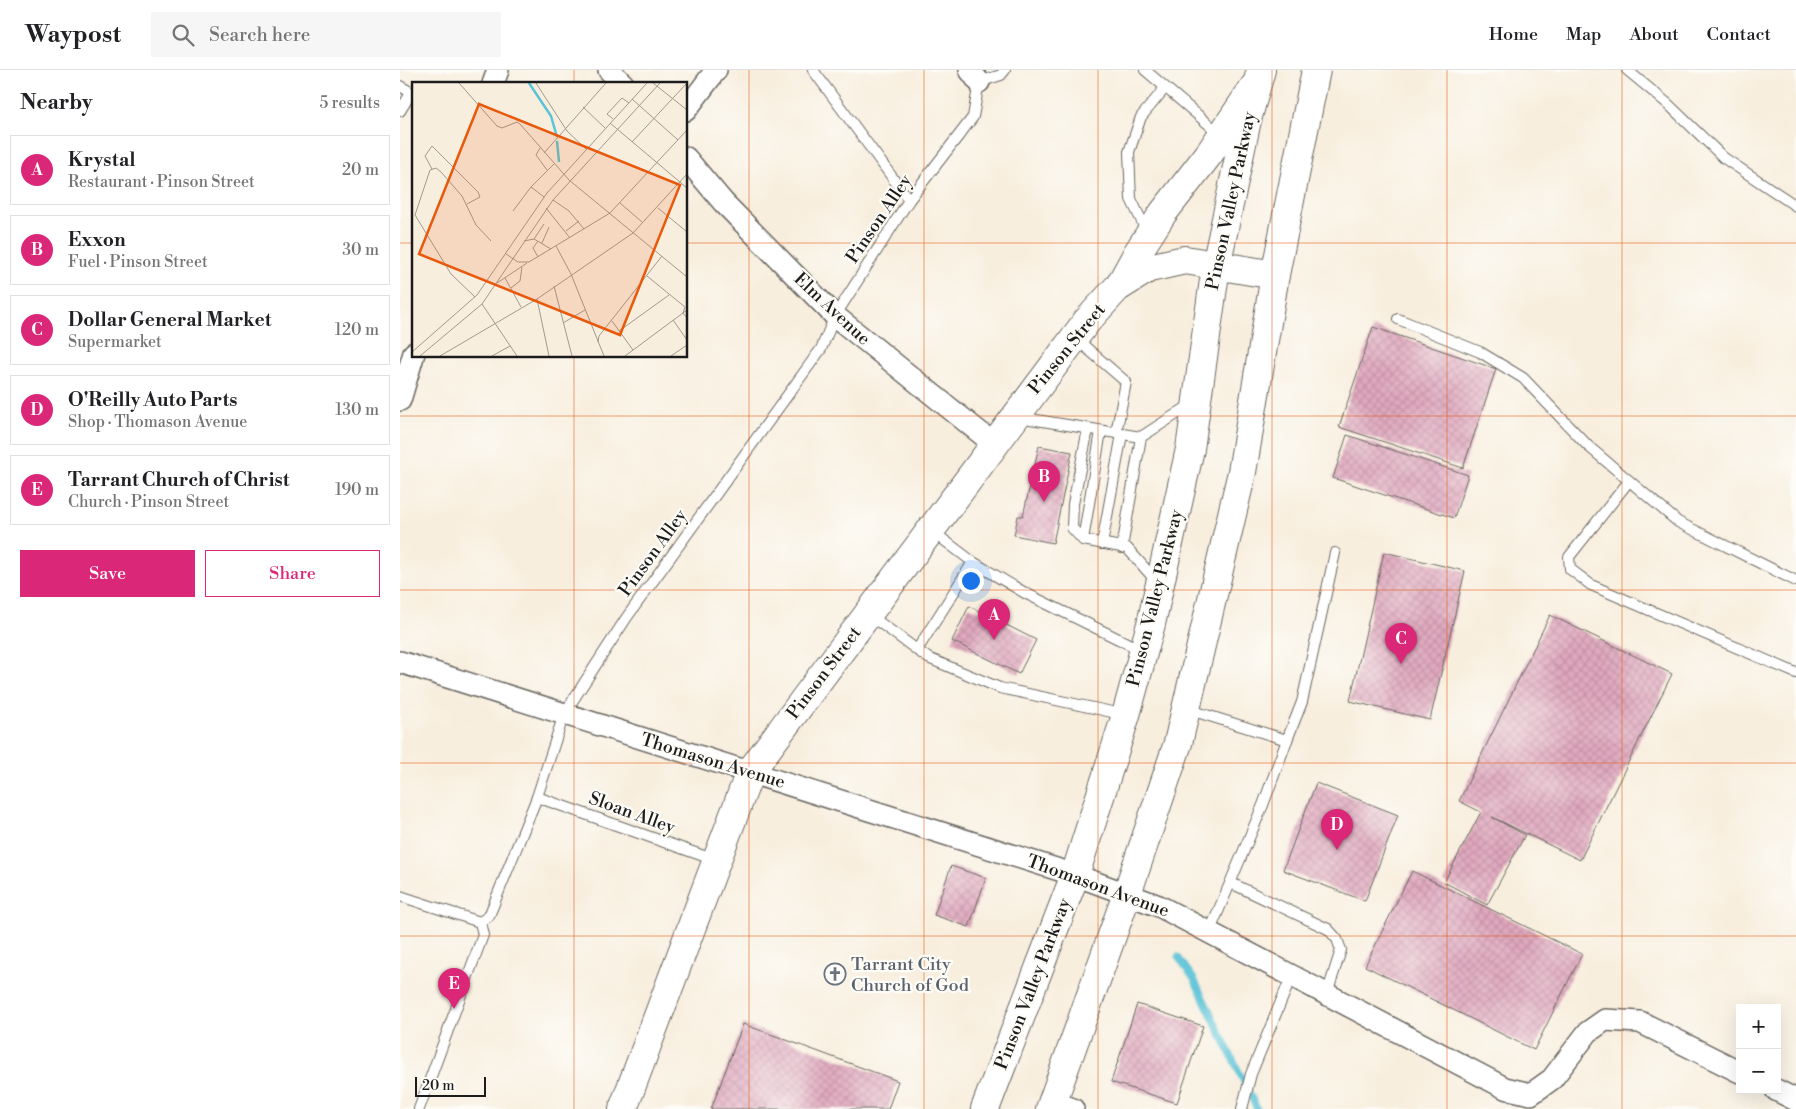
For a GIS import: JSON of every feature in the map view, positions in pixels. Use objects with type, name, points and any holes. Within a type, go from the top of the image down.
[{"type":"main road","points":[[1059,1107],[1127,894],[1178,743],[1242,472],[1275,275],[1316,70]]},
{"type":"main road","name":"Pinson Street","points":[[623,1109],[750,772],[1014,416],[1087,321],[1117,288],[1163,213],[1209,154],[1259,76]]},
{"type":"main road","name":"Pinson Valley Parkway","points":[[985,1109],[1075,875],[1126,715],[1144,651],[1190,449],[1216,266],[1247,120],[1259,76]]},
{"type":"main road","name":"Pinson Street","points":[[1117,288],[1149,268],[1186,260],[1275,275]]},
{"type":"street","points":[[609,70],[621,82]]},
{"type":"street","points":[[688,107],[716,70]]},
{"type":"street","name":"Elm Avenue","points":[[688,160],[723,202],[835,316],[994,444]]},
{"type":"street","points":[[400,400],[413,358]]},
{"type":"street","name":"Thomason Avenue","points":[[400,662],[1075,875],[1159,906],[1505,1088],[1531,1094],[1552,1079],[1588,1032],[1605,1020],[1640,1022],[1736,1070]]},
{"type":"street","points":[[1781,1092],[1796,1100]]},
{"type":"lane","points":[[813,70],[909,200]]},
{"type":"lane","name":"Pinson Alley","points":[[480,922],[489,916],[537,797],[564,714],[627,617],[821,349],[835,316],[909,200],[973,117],[974,76],[1001,75],[1005,70]]},
{"type":"lane","points":[[1145,70],[1221,135]]},
{"type":"lane","points":[[1627,70],[1668,104],[1724,158],[1796,206]]},
{"type":"lane","points":[[400,86],[412,94],[400,111]]},
{"type":"lane","points":[[1148,236],[1131,199],[1129,152],[1141,117],[1165,88]]},
{"type":"lane","points":[[1398,319],[1480,352],[1523,378],[1588,446],[1678,522],[1796,581]]},
{"type":"lane","points":[[1074,338],[1126,382],[1102,544]]},
{"type":"lane","points":[[1014,416],[1141,437],[1196,401]]},
{"type":"lane","points":[[1088,429],[1073,512],[1072,528],[1083,540],[1126,548],[1160,586]]},
{"type":"lane","points":[[1083,540],[1101,431]]},
{"type":"lane","points":[[1122,548],[1141,437]]},
{"type":"lane","points":[[1629,481],[1568,557],[1570,569],[1591,585],[1796,673]]},
{"type":"lane","points":[[930,529],[973,562],[1025,593],[1144,651]]},
{"type":"lane","points":[[1209,933],[1263,805],[1302,702],[1335,553]]},
{"type":"lane","points":[[917,650],[973,562]]},
{"type":"lane","points":[[867,614],[928,658],[1000,688],[1126,715]]},
{"type":"lane","points":[[1186,709],[1287,740]]},
{"type":"lane","name":"Sloan Alley","points":[[537,797],[716,861]]},
{"type":"lane","points":[[1231,883],[1328,929],[1337,939],[1341,950],[1327,994]]},
{"type":"lane","points":[[400,896],[480,922],[482,935],[419,1109]]},
{"type":"lane","points":[[1242,1109],[1250,1074],[1292,976]]},
{"type":"building","points":[[1373,327],[1496,369],[1463,468],[1339,427]]},
{"type":"building","points":[[1347,435],[1468,475],[1454,518],[1333,478]]},
{"type":"building","points":[[1039,446],[1072,452],[1053,543],[1014,535],[1018,516],[1023,516]]},
{"type":"building","points":[[1384,552],[1465,571],[1430,720],[1350,701]]},
{"type":"building","points":[[969,606],[1036,640],[1019,674],[952,641]]},
{"type":"building","points":[[1550,615],[1672,674],[1580,860],[1492,817],[1525,835],[1487,905],[1444,882],[1481,812],[1459,801]]},
{"type":"building","points":[[1316,783],[1398,815],[1365,901],[1283,870]]},
{"type":"building","points":[[951,866],[986,878],[969,927],[934,915]]},
{"type":"building","points":[[1412,871],[1582,954],[1534,1050],[1365,966]]},
{"type":"building","points":[[1137,1004],[1203,1026],[1177,1103],[1111,1082]]},
{"type":"building","points":[[743,1024],[898,1081],[888,1109],[711,1109]]},
{"type":"waterway","points":[[1178,957],[1194,979],[1257,1109]]},
{"type":"place","name":"Exxon","points":[[1044,502]]},
{"type":"place","name":"Krystal","points":[[994,640]]},
{"type":"place","name":"Dollar General Market","points":[[1401,664]]},
{"type":"place","name":"O'Reilly Auto Parts","points":[[1337,850]]},
{"type":"place","name":"Tarrant City Church of God","points":[[835,974]]},
{"type":"place","name":"Tarrant Church of Christ","points":[[454,1009]]}]
